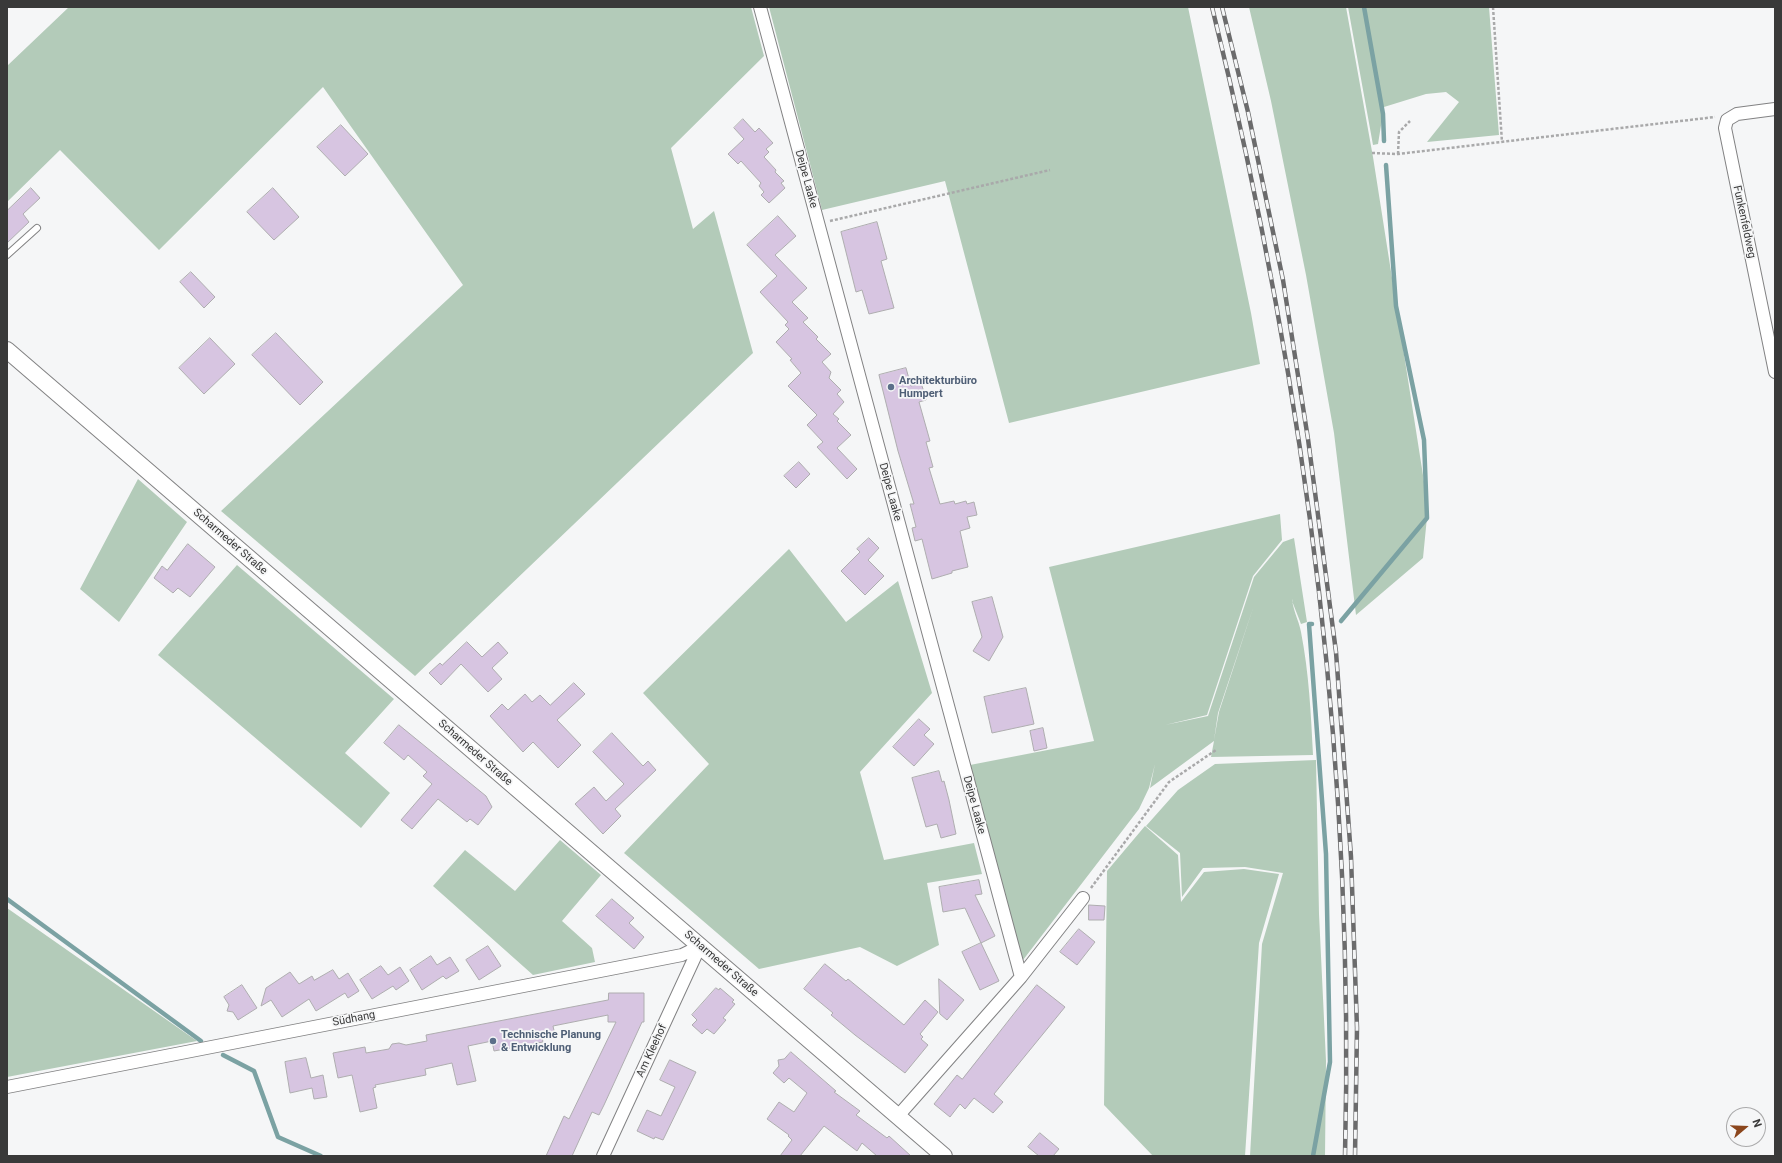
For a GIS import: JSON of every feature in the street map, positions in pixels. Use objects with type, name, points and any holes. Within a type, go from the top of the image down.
[{"type":"street","name":"Deipe Laake","points":[[760,7],[1021,978]]},
{"type":"street","points":[[1727,120],[1737,114],[1775,109]]},
{"type":"street","name":"Funkenfeldweg","points":[[1727,120],[1725,128],[1775,372]]},
{"type":"street","name":"Scharmeder Straße","points":[[7,350],[944,1156]]},
{"type":"street","points":[[898,1116],[1021,978],[1083,898]]},
{"type":"street","name":"Südhang","points":[[7,1087],[682,955],[700,946]]},
{"type":"street","name":"Am Kleehof","points":[[603,1156],[700,946]]},
{"type":"lane","points":[[7,255],[37,228]]},
{"type":"path","points":[[1493,7],[1502,142]]},
{"type":"path","points":[[1372,153],[1398,154],[1714,117],[1727,120]]},
{"type":"path","points":[[1398,154],[1399,132],[1410,121]]},
{"type":"path","points":[[818,224],[1050,170]]},
{"type":"path","points":[[1083,898],[1170,782],[1216,750]]},
{"type":"green space","points":[[69,7],[751,7],[764,56],[671,148],[693,229],[714,211],[753,353],[415,676],[221,511],[463,285],[323,87],[159,250],[60,150],[7,202],[7,66]]},
{"type":"green space","points":[[769,7],[1188,7],[1251,313],[1260,364],[1009,423],[945,181],[822,210]]},
{"type":"green space","points":[[1249,7],[1346,7],[1373,157],[1428,507],[1423,558],[1356,615],[1334,433],[1306,275],[1271,101]]},
{"type":"green space","points":[[1348,7],[1489,7],[1499,135],[1427,142],[1459,102],[1446,92],[1426,94],[1384,107],[1378,144],[1373,145]]},
{"type":"green space","points":[[138,479],[187,522],[119,622],[80,589]]},
{"type":"green space","points":[[1280,514],[1282,540],[1253,576],[1207,715],[1165,725],[1208,716],[1254,577],[1283,542],[1294,538],[1307,622],[1301,624],[1292,602],[1300,627],[1304,647],[1308,678],[1313,755],[1211,757],[1214,741],[1150,788],[1155,764],[1149,788],[1139,809],[1023,960],[970,765],[1094,741],[1049,567]],"holes":[[[1254,605],[1219,712],[1214,740],[1218,713]]]},
{"type":"green space","points":[[789,549],[846,622],[898,581],[932,693],[860,772],[884,860],[974,843],[982,874],[927,883],[939,945],[897,966],[860,947],[759,969],[624,853],[709,764],[643,693]]},
{"type":"green space","points":[[237,565],[394,699],[345,753],[390,793],[361,828],[158,655]]},
{"type":"green space","points":[[1316,760],[1319,914],[1326,1061],[1325,1156],[1250,1156],[1262,944],[1283,873],[1245,867],[1203,868],[1182,897],[1180,853],[1146,826],[1178,790],[1215,764]]},
{"type":"green space","points":[[1145,826],[1178,855],[1181,902],[1204,872],[1244,869],[1279,874],[1259,943],[1245,1156],[1153,1156],[1104,1105],[1107,871]]},
{"type":"green space","points":[[560,840],[601,875],[562,921],[592,948],[595,962],[533,975],[433,886],[465,850],[515,891]]},
{"type":"green space","points":[[7,908],[197,1041],[7,1077]]},
{"type":"building","points":[[743,119],[755,132],[759,128],[773,143],[766,149],[769,152],[764,157],[784,181],[781,183],[785,188],[769,203],[761,195],[764,192],[759,186],[761,183],[741,161],[738,164],[728,154],[744,139],[734,128]]},
{"type":"building","points":[[341,125],[368,154],[345,176],[317,147]]},
{"type":"building","points":[[31,188],[40,198],[23,214],[29,222],[7,243],[7,211]]},
{"type":"building","points":[[273,188],[299,217],[274,240],[247,212]]},
{"type":"building","points":[[778,216],[796,236],[775,255],[807,288],[792,302],[808,318],[803,322],[818,337],[816,339],[831,354],[822,362],[831,372],[829,378],[841,390],[837,394],[844,402],[833,414],[839,419],[837,421],[851,435],[837,448],[857,469],[847,479],[817,447],[823,442],[807,425],[817,415],[788,386],[801,373],[790,360],[792,359],[776,342],[789,329],[785,325],[788,322],[760,292],[777,276],[747,245]]},
{"type":"building","points":[[877,222],[887,259],[881,261],[894,308],[869,314],[862,290],[856,292],[841,232]]},
{"type":"building","points":[[191,272],[215,297],[204,308],[180,282]]},
{"type":"building","points":[[276,333],[323,382],[300,405],[252,355]]},
{"type":"building","points":[[210,338],[235,364],[204,394],[179,368]]},
{"type":"building","points":[[906,368],[911,386],[921,383],[926,400],[919,402],[930,441],[926,442],[933,467],[929,468],[940,504],[954,501],[955,504],[966,501],[967,504],[974,502],[977,515],[967,517],[970,528],[960,531],[968,567],[952,571],[952,573],[932,579],[922,539],[915,541],[912,528],[916,527],[910,504],[914,504],[898,451],[879,375]]},
{"type":"building","points":[[799,462],[810,474],[796,488],[784,476]]},
{"type":"building","points":[[869,538],[879,548],[868,560],[884,576],[865,595],[841,571],[860,552],[857,549]]},
{"type":"building","points":[[188,544],[215,567],[190,597],[178,588],[173,593],[154,578],[162,566],[167,570]]},
{"type":"building","points":[[992,597],[1003,637],[989,661],[973,651],[982,637],[972,602]]},
{"type":"building","points":[[467,642],[482,657],[498,642],[508,653],[492,668],[502,679],[488,692],[461,664],[441,685],[429,673],[440,663],[442,665]]},
{"type":"building","points":[[574,683],[585,694],[557,720],[581,745],[558,768],[533,742],[523,752],[490,716],[502,704],[508,710],[525,694],[532,702],[540,695],[550,705]]},
{"type":"building","points":[[1026,688],[1034,724],[992,733],[984,697]]},
{"type":"building","points":[[919,719],[930,729],[924,735],[934,744],[914,766],[893,747]]},
{"type":"building","points":[[399,725],[486,796],[492,807],[478,825],[470,819],[467,822],[438,799],[412,829],[401,820],[432,784],[423,776],[427,772],[408,755],[404,760],[384,743]]},
{"type":"building","points":[[1043,728],[1047,748],[1034,751],[1030,731]]},
{"type":"building","points":[[612,733],[643,766],[648,761],[656,770],[615,809],[621,816],[603,834],[575,804],[594,787],[606,801],[624,784],[593,752]]},
{"type":"building","points":[[939,771],[942,782],[944,781],[956,834],[941,838],[937,824],[926,827],[912,778]]},
{"type":"building","points":[[979,880],[982,894],[975,895],[995,936],[981,943],[965,908],[943,912],[939,887]]},
{"type":"building","points":[[612,899],[634,918],[629,923],[644,937],[634,949],[596,916]]},
{"type":"building","points":[[1089,905],[1105,906],[1104,920],[1089,920]]},
{"type":"building","points":[[1079,929],[1095,942],[1077,965],[1060,952]]},
{"type":"building","points":[[981,943],[999,981],[980,990],[962,952]]},
{"type":"building","points":[[488,946],[501,966],[479,980],[466,960]]},
{"type":"building","points":[[431,956],[437,965],[450,957],[459,971],[446,979],[443,976],[422,990],[410,970]]},
{"type":"building","points":[[825,964],[846,981],[848,979],[904,1025],[925,1000],[938,1012],[920,1034],[923,1037],[921,1039],[928,1045],[905,1073],[855,1035],[831,1015],[833,1013],[804,989]]},
{"type":"building","points":[[381,966],[388,975],[400,967],[409,981],[396,990],[393,986],[372,999],[360,980]]},
{"type":"building","points":[[333,970],[339,979],[348,973],[359,991],[348,998],[345,993],[316,1011],[309,999],[282,1017],[271,1000],[261,1006],[266,988],[290,972],[299,984],[312,976],[314,980]]},
{"type":"building","points":[[939,979],[964,1000],[947,1020],[940,1014]]},
{"type":"building","points":[[242,985],[257,1008],[238,1020],[233,1012],[227,1011],[229,1005],[224,997]]},
{"type":"building","points":[[1037,985],[1065,1007],[994,1094],[1003,1102],[993,1113],[974,1098],[965,1109],[960,1104],[950,1117],[934,1104],[957,1075],[962,1079]]},
{"type":"building","points":[[716,988],[719,990],[720,988],[734,1000],[732,1002],[735,1004],[723,1018],[726,1020],[714,1034],[707,1029],[702,1034],[692,1025],[697,1020],[692,1015]]},
{"type":"building","points":[[609,993],[644,993],[644,1022],[642,1022],[599,1115],[592,1112],[572,1156],[546,1156],[564,1116],[569,1119],[616,1022],[608,1022],[608,1015],[553,1026],[555,1035],[542,1037],[543,1042],[494,1051],[492,1041],[468,1046],[476,1081],[457,1085],[452,1063],[425,1069],[426,1075],[375,1085],[376,1087],[373,1088],[377,1108],[360,1112],[352,1075],[338,1078],[333,1053],[365,1047],[366,1053],[389,1049],[392,1044],[399,1043],[406,1045],[427,1041],[426,1035],[608,1000]]},
{"type":"building","points":[[791,1052],[836,1091],[834,1092],[860,1111],[856,1115],[887,1138],[889,1136],[911,1156],[877,1156],[862,1143],[857,1151],[824,1126],[800,1156],[780,1156],[792,1140],[788,1136],[789,1135],[767,1119],[779,1102],[794,1112],[807,1093],[789,1078],[784,1083],[773,1073],[779,1066],[778,1060],[784,1059]]},
{"type":"building","points":[[306,1058],[311,1078],[323,1075],[327,1097],[314,1099],[312,1088],[290,1093],[285,1062]]},
{"type":"building","points":[[670,1060],[696,1072],[663,1140],[655,1137],[654,1139],[637,1131],[647,1110],[661,1116],[675,1087],[660,1080]]},
{"type":"building","points":[[1040,1133],[1059,1149],[1053,1156],[1039,1156],[1028,1147]]},
{"type":"waterway","points":[[1364,7],[1383,114],[1384,141]]},
{"type":"waterway","points":[[1341,621],[1427,518],[1424,440],[1396,306],[1386,165]]},
{"type":"waterway","points":[[1312,624],[1309,624],[1326,854],[1330,1062],[1313,1156]]},
{"type":"waterway","points":[[7,899],[201,1041]]},
{"type":"waterway","points":[[223,1055],[254,1071],[278,1137],[321,1156]]},
{"type":"railway","points":[[1212,7],[1245,148],[1273,290],[1298,433],[1317,577],[1332,721],[1342,866],[1346,1011],[1345,1156]]},
{"type":"railway","points":[[1222,7],[1248,112],[1283,280],[1308,439],[1336,652],[1351,857],[1357,1028],[1355,1156]]},
{"type":"place","name":"Architekturbüro Humpert","points":[[891,387]]},
{"type":"place","name":"Technische Planung & Entwicklung","points":[[493,1041]]}]
